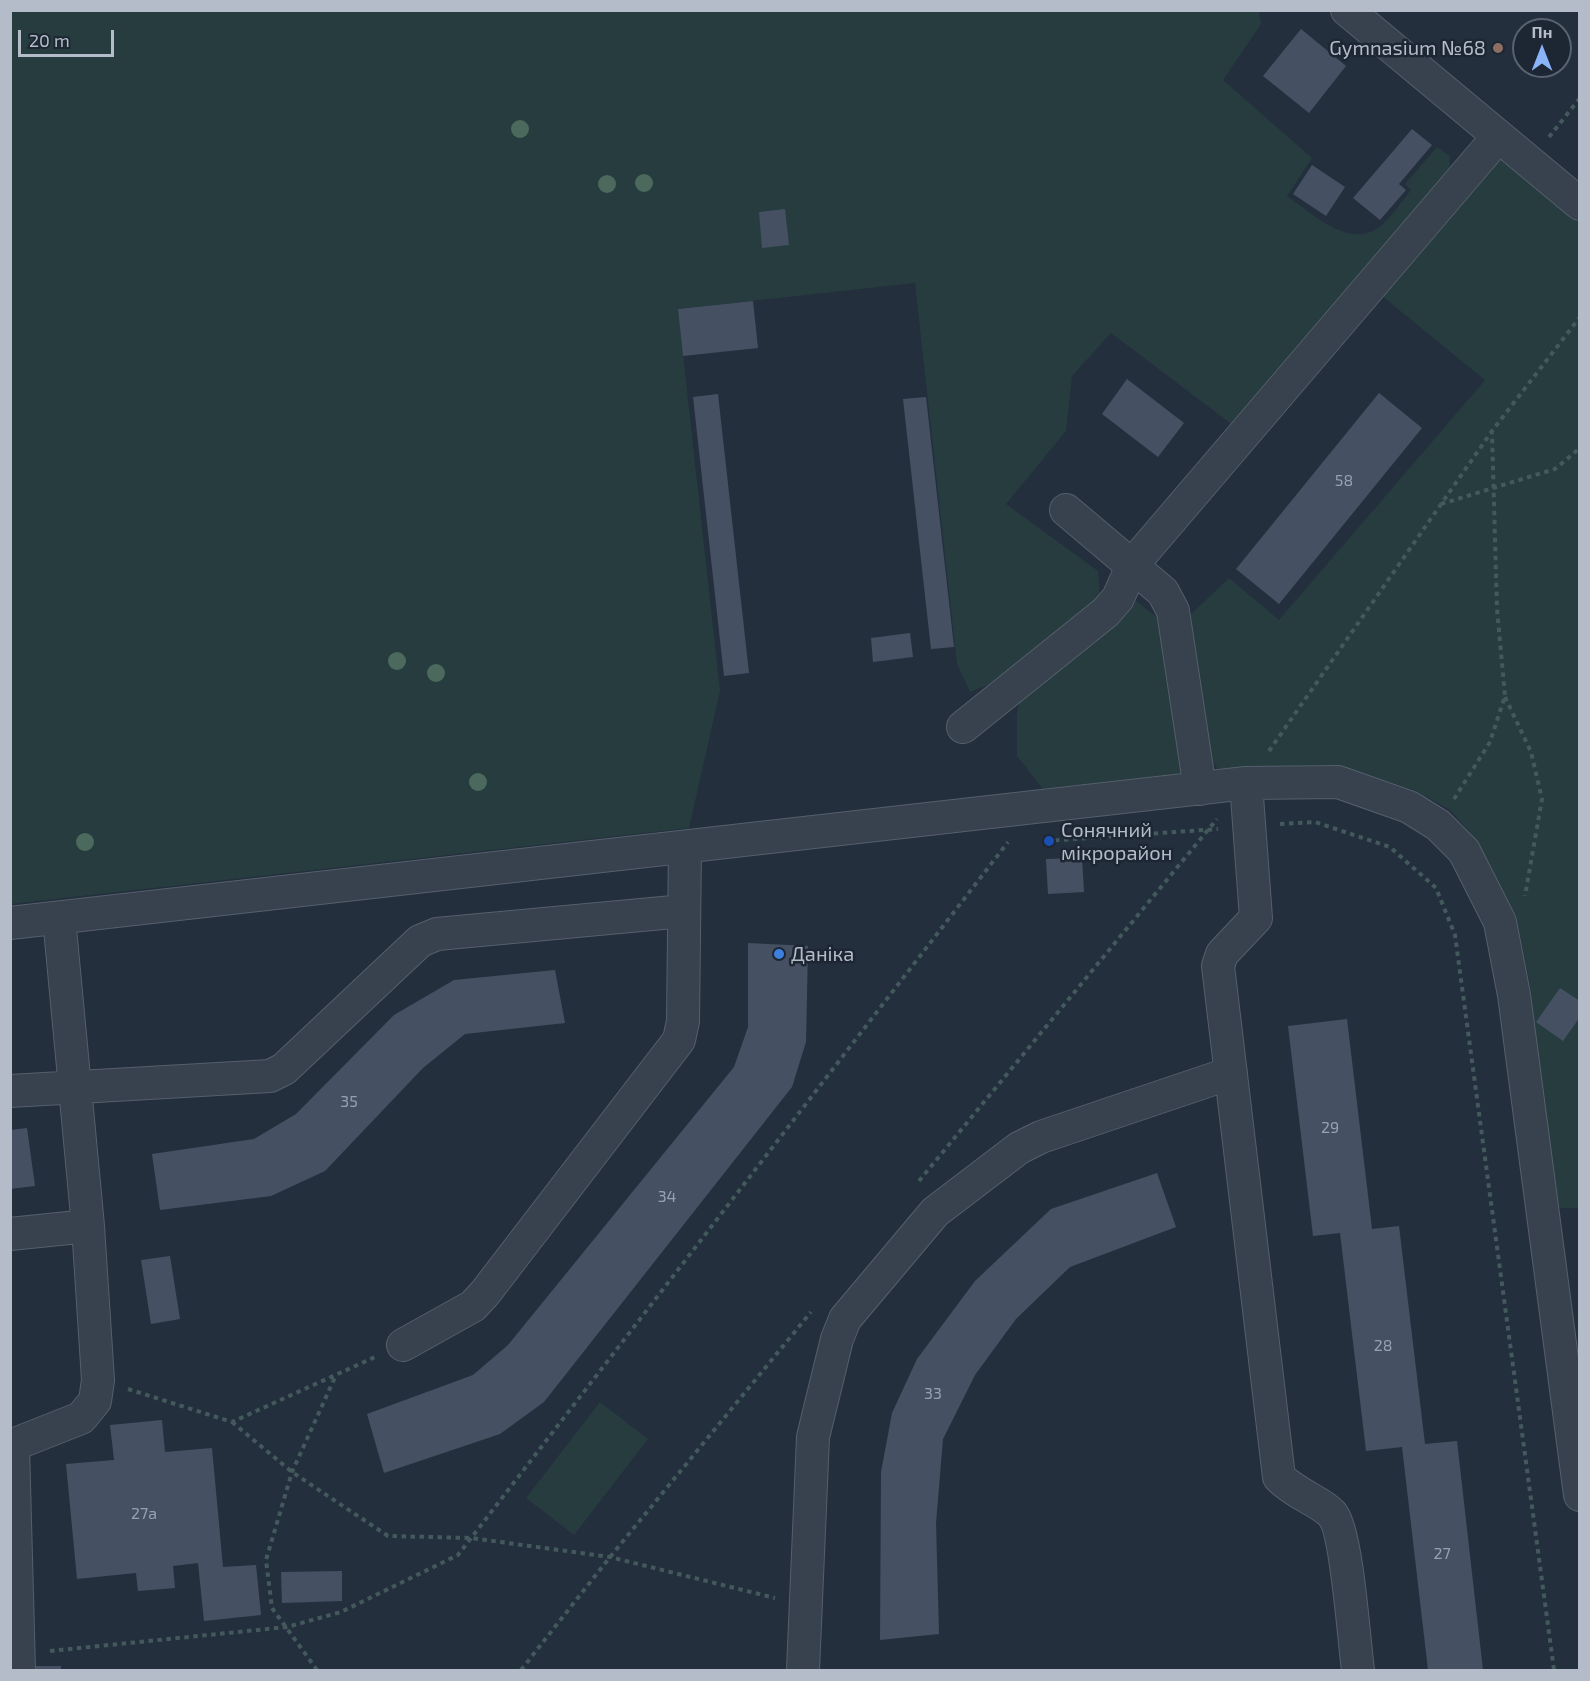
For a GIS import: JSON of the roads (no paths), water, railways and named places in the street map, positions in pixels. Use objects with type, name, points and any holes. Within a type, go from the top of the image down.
[{"type":"street","points":[[1347,10],[1497,138],[1580,204]]},
{"type":"street","points":[[963,727],[1106,612],[1118,598],[1133,564],[1497,138]]},
{"type":"street","points":[[1066,510],[1133,564],[1163,592],[1173,610],[1200,789]]},
{"type":"street","points":[[10,923],[1246,783],[1338,782],[1409,807],[1438,825],[1464,851],[1500,922],[1514,995],[1580,1495]]},
{"type":"street","points":[[1246,783],[1256,918],[1218,960],[1279,1477],[1289,1488],[1332,1515],[1341,1536],[1358,1671]]},
{"type":"street","points":[[403,1345],[472,1306],[485,1293],[679,1040],[683,1021],[685,847]]},
{"type":"street","points":[[10,1091],[270,1076],[284,1070],[420,941],[437,934],[684,912]]},
{"type":"street","points":[[19,1662],[12,1446],[81,1418],[95,1401],[98,1380],[88,1226],[58,918]]},
{"type":"street","points":[[803,1671],[813,1437],[845,1319],[935,1212],[1019,1148],[1041,1137],[1231,1073]]},
{"type":"street","points":[[10,1234],[88,1226]]},
{"type":"street","points":[[1555,1303],[1580,1323]]},
{"type":"place","name":"Gymnasium №68","points":[[1498,48]]},
{"type":"place","name":"Сонячний мікрорайон","points":[[1049,841]]},
{"type":"place","name":"Даніка","points":[[779,954]]}]
